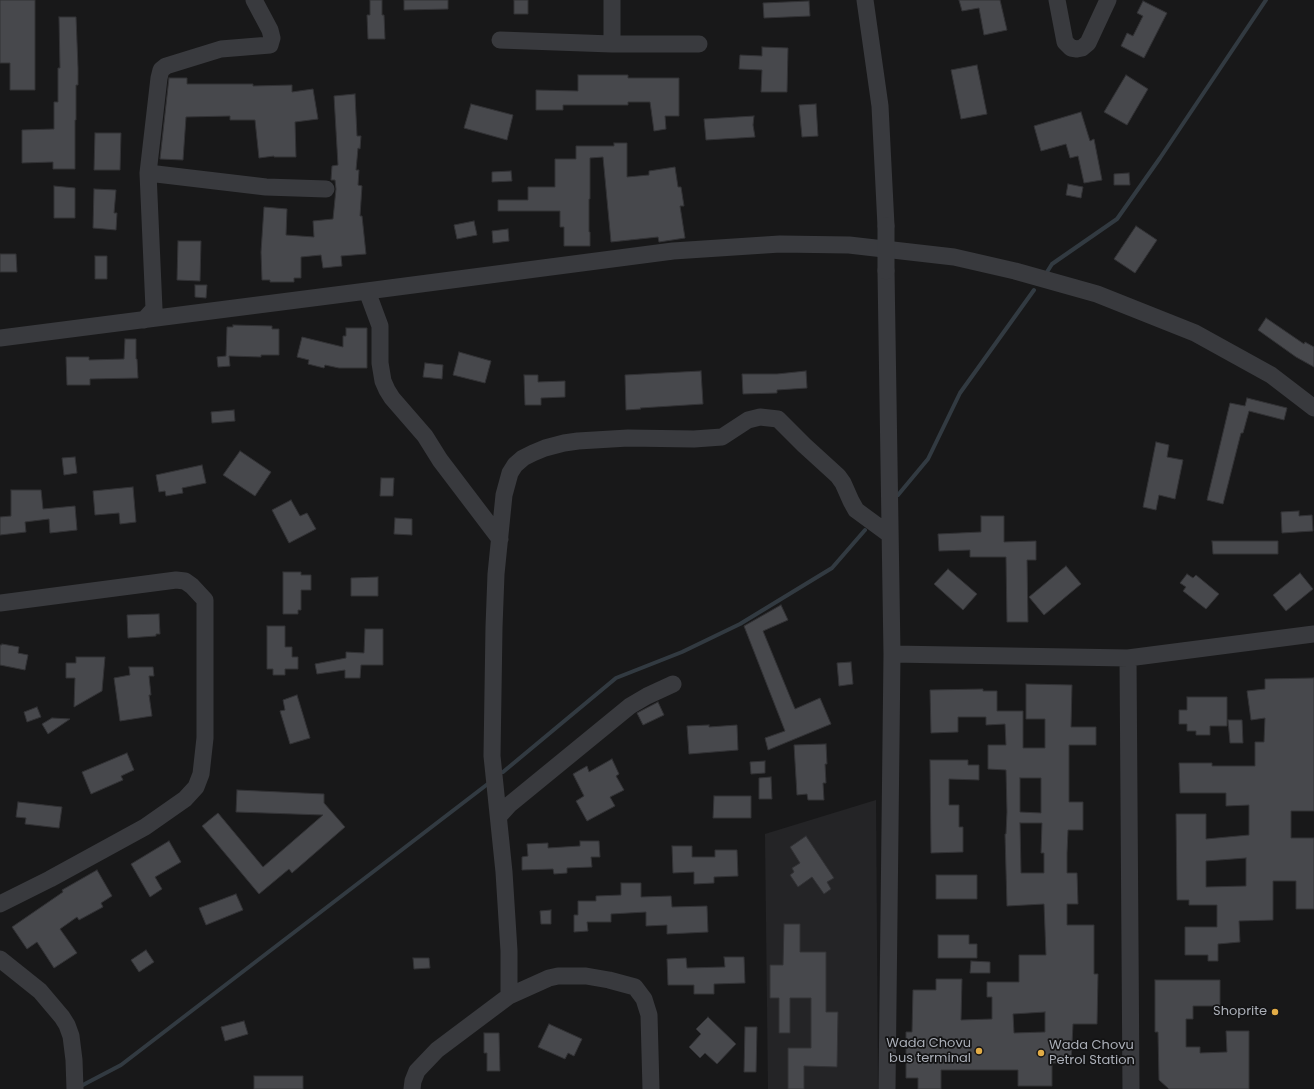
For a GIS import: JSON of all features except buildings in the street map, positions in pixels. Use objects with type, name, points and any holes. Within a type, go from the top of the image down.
[{"type":"street","points":[[144,320],[154,309],[148,173],[161,70],[166,66],[220,50],[270,45],[272,38],[270,30],[254,0]]},
{"type":"street","points":[[612,0],[612,44]]},
{"type":"street","points":[[865,0],[880,106],[886,226],[892,654],[887,1089]]},
{"type":"street","points":[[1058,0],[1065,42],[1071,48],[1077,49],[1082,48],[1088,43],[1108,0]]},
{"type":"street","points":[[500,40],[612,44],[699,44]]},
{"type":"street","points":[[148,173],[266,187],[326,189]]},
{"type":"street","points":[[0,338],[367,292],[673,251],[765,245],[849,245],[954,257],[1015,271],[1097,294],[1195,333],[1271,375],[1314,408]]},
{"type":"street","points":[[367,292],[380,326],[380,364],[383,381],[392,398],[425,436],[440,460],[500,539]]},
{"type":"street","points":[[509,996],[509,951],[492,756],[496,574],[504,495],[510,472],[523,458],[551,446],[578,441],[628,438],[722,438],[748,420],[760,417],[778,419],[838,476],[856,510],[890,535]]},
{"type":"street","points":[[0,603],[176,580],[184,581],[192,586],[205,600],[205,738],[201,774],[196,787],[185,799],[145,827],[50,879],[0,904]]},
{"type":"street","points":[[892,654],[1128,658],[1314,634]]},
{"type":"street","points":[[1128,658],[1131,1089]]},
{"type":"street","points":[[498,816],[509,805],[630,706],[673,684]]},
{"type":"street","points":[[0,959],[40,991],[64,1021],[71,1036],[75,1085]]},
{"type":"street","points":[[412,1089],[417,1071],[437,1050],[509,996],[549,978],[558,976],[586,976],[635,987],[644,1000],[649,1015],[651,1089]]},
{"type":"shaded area","points":[[876,800],[878,1089],[768,1089],[765,834]]},
{"type":"waterway","points":[[1047,272],[1052,264],[1117,219],[1160,158],[1266,0]]},
{"type":"waterway","points":[[898,495],[928,459],[960,393],[1034,290]]},
{"type":"waterway","points":[[503,772],[616,678],[682,652],[740,624],[832,568],[865,530]]},
{"type":"waterway","points":[[79,1087],[121,1065],[489,783]]},
{"type":"place","name":"Shoprite","points":[[1275,1012]]},
{"type":"place","name":"Wada Chovu bus terminal","points":[[979,1051]]},
{"type":"place","name":"Wada Chovu Petrol Station","points":[[1041,1053]]}]
